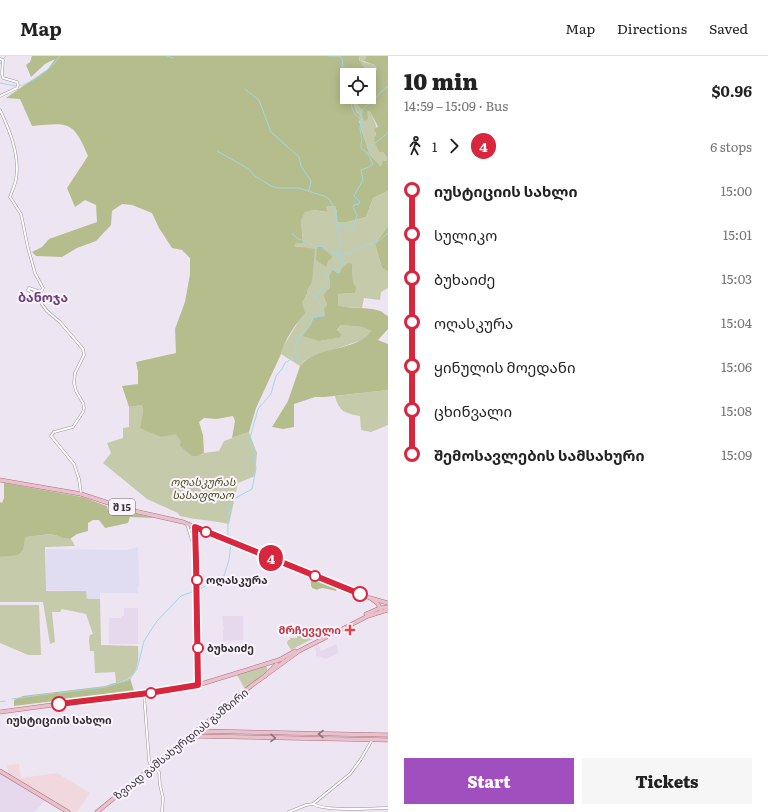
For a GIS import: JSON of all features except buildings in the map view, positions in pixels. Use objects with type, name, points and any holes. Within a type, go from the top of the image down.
[{"type":"main road","name":"შ 15","points":[[0,480],[82,494],[130,510],[186,523]]},
{"type":"main road","points":[[186,523],[192,529],[203,530],[370,598],[388,603]]},
{"type":"main road","points":[[370,598],[388,610]]},
{"type":"main road","points":[[379,601],[384,608]]},
{"type":"main road","points":[[0,712],[144,694],[198,685],[264,664],[278,662],[384,608]]},
{"type":"main road","name":"ზვიად გამსახურდიას გამზირი","points":[[265,676],[278,662]]},
{"type":"main road","name":"ზვიად გამსახურდიას გამზირი","points":[[97,812],[270,673],[278,662]]},
{"type":"main road","points":[[264,664],[269,666],[270,670]]},
{"type":"main road","points":[[210,721],[210,729],[214,732]]},
{"type":"main road","points":[[197,731],[388,735]]},
{"type":"main road","points":[[232,737],[234,732]]},
{"type":"main road","points":[[256,732],[258,735],[256,738]]},
{"type":"main road","points":[[342,734],[342,739]]},
{"type":"main road","points":[[349,734],[348,737],[350,740]]},
{"type":"main road","points":[[192,736],[388,740]]},
{"type":"main road","points":[[0,771],[68,812]]},
{"type":"street","points":[[0,60],[3,60],[3,78],[17,82],[18,86],[17,88],[0,96]]},
{"type":"street","points":[[0,110],[5,120],[16,155],[17,178],[10,197],[21,214],[35,273],[43,288],[40,292],[31,288],[28,290],[35,295],[47,311],[60,322],[83,349],[84,355],[75,373],[74,383],[76,391],[83,403],[83,412],[73,427],[54,432],[51,436],[74,464],[82,494]]},
{"type":"street","points":[[186,523],[195,532],[198,685]]},
{"type":"street","points":[[192,529],[192,534],[195,532]]},
{"type":"street","points":[[192,529],[196,555]]},
{"type":"street","points":[[195,537],[203,530]]},
{"type":"street","points":[[144,694],[149,760],[150,764],[159,774],[163,798],[162,812]]},
{"type":"street","points":[[289,812],[306,805],[313,804],[350,774],[372,740]]},
{"type":"street","points":[[313,804],[320,808],[339,811],[354,811],[368,808],[388,808]]},
{"type":"shaded area","points":[[138,547],[138,593],[100,593],[100,599],[86,599],[86,591],[46,590],[46,549],[126,550]]},
{"type":"shaded area","points":[[124,608],[138,608],[138,644],[109,644],[109,618],[121,618],[121,616],[124,616]]},
{"type":"shaded area","points":[[222,616],[243,616],[243,640],[223,641],[224,630]]},
{"type":"shaded area","points":[[318,644],[321,651],[336,644],[339,653],[325,659],[316,656],[314,647]]},
{"type":"shaded area","points":[[19,764],[21,778],[57,773],[90,793],[77,812],[68,812],[9,777],[7,765]]},
{"type":"shaded area","points":[[0,771],[46,799],[35,812],[0,812]]},
{"type":"green space","points":[[32,56],[359,56],[359,60],[364,68],[340,68],[340,104],[354,104],[354,108],[361,117],[359,122],[370,155],[381,167],[383,161],[387,161],[387,158],[383,152],[379,152],[374,141],[376,133],[374,129],[378,127],[371,112],[367,111],[368,119],[364,121],[362,115],[363,111],[357,104],[376,104],[377,69],[375,65],[361,60],[366,59],[366,56],[388,56],[388,191],[373,198],[366,217],[347,222],[337,222],[337,212],[335,206],[326,206],[327,212],[313,210],[305,212],[301,221],[303,243],[296,243],[294,246],[315,249],[312,282],[302,303],[305,313],[294,327],[285,343],[256,408],[249,432],[232,438],[235,421],[233,416],[217,419],[204,418],[199,422],[203,435],[204,453],[198,456],[192,456],[180,446],[181,442],[176,434],[161,437],[140,428],[143,413],[142,405],[129,407],[122,386],[138,384],[136,362],[176,353],[175,329],[185,302],[190,274],[190,258],[182,250],[172,248],[159,228],[152,213],[132,205],[122,204],[112,211],[111,225],[96,241],[77,248],[62,257],[36,256],[32,252],[42,247],[49,239],[97,222],[96,205],[85,200],[75,207],[67,188],[88,156],[78,136],[68,126],[54,124],[32,126],[20,99],[6,98],[48,69],[55,59],[45,64],[31,77],[26,65],[30,62]]},
{"type":"green space","points":[[359,56],[366,56],[366,59],[361,60],[375,65],[377,69],[376,70],[376,68],[360,68]]},
{"type":"green space","points":[[354,104],[359,104],[367,111],[372,112],[377,128],[375,136],[387,158],[387,161],[381,168],[370,155],[361,129],[358,113],[353,106]]},
{"type":"green space","points":[[388,191],[388,226],[375,244],[382,268],[388,272],[388,288],[381,292],[380,300],[364,298],[362,308],[345,307],[338,305],[338,294],[355,293],[357,288],[353,282],[352,265],[339,275],[329,276],[330,287],[323,295],[327,305],[319,341],[339,338],[337,331],[341,325],[362,327],[371,331],[365,339],[312,357],[304,361],[300,366],[281,354],[283,347],[297,324],[302,303],[307,294],[308,288],[303,247],[294,246],[296,242],[303,243],[301,221],[305,211],[313,210],[326,212],[326,206],[335,206],[337,212],[337,222],[347,222],[366,217],[373,198]]},
{"type":"green space","points":[[388,226],[388,272],[382,268],[375,244]]},
{"type":"green space","points":[[317,247],[321,247],[332,256],[326,267],[316,260]]},
{"type":"green space","points":[[348,263],[352,264],[353,282],[357,288],[355,293],[338,294],[338,305],[381,311],[388,316],[388,329],[378,340],[388,344],[388,390],[315,397],[294,404],[294,427],[283,429],[272,427],[288,401],[300,366],[307,359],[326,351],[347,346],[365,338],[371,331],[362,327],[341,325],[337,330],[342,335],[339,338],[319,341],[303,336],[314,318],[325,315],[324,309],[327,305],[323,295],[330,287],[329,276],[333,270],[339,274],[342,268]]},
{"type":"green space","points":[[388,390],[388,425],[371,432],[361,430],[360,416],[343,411],[338,405],[335,396]]},
{"type":"green space","name":"ოღასკურას სასაფლაო","points":[[142,405],[143,413],[161,437],[176,433],[181,442],[202,455],[204,453],[219,451],[224,441],[249,432],[257,453],[255,476],[238,483],[229,524],[180,516],[178,513],[147,499],[103,463],[111,453],[107,443],[123,438],[123,428],[129,427],[129,407]]},
{"type":"green space","points":[[4,483],[82,497],[107,506],[108,511],[113,513],[115,510],[119,510],[155,518],[130,517],[128,523],[105,528],[99,520],[93,520],[88,523],[88,531],[77,534],[70,539],[50,534],[26,537],[21,552],[15,556],[0,557],[0,502],[2,503],[4,498]]},
{"type":"green space","points":[[50,534],[71,539],[75,546],[45,547],[46,591],[86,591],[87,599],[100,599],[101,645],[138,646],[136,670],[129,678],[116,683],[115,672],[95,673],[94,651],[90,651],[89,641],[90,635],[93,634],[86,614],[62,609],[60,612],[52,612],[55,642],[50,644],[43,602],[0,602],[0,557],[13,556],[24,547],[26,537]]},
{"type":"green space","points":[[311,578],[337,588],[336,591],[323,588],[317,590],[312,588]]},
{"type":"green space","points":[[0,605],[39,605],[41,655],[28,655],[0,643]]},
{"type":"green space","points":[[304,634],[312,634],[312,639],[291,650],[287,643],[288,640],[290,640],[290,638],[297,638],[297,636],[304,636]]},
{"type":"green space","points":[[265,666],[267,667],[267,671],[245,689],[237,675]]},
{"type":"green space","points":[[130,678],[134,691],[14,706],[14,700],[23,696],[106,686]]},
{"type":"waterway","points":[[21,86],[43,74],[60,56]]},
{"type":"waterway","points":[[167,56],[173,58]]},
{"type":"waterway","name":"ოღასკურა","points":[[329,56],[339,56],[342,58],[342,68]]},
{"type":"waterway","points":[[0,83],[16,86]]},
{"type":"waterway","points":[[360,119],[360,113],[363,109],[388,86]]},
{"type":"waterway","points":[[245,89],[259,100],[271,132],[299,157],[301,166],[311,181],[309,191]]},
{"type":"waterway","name":"ოღასკურა","points":[[231,539],[228,537],[228,514],[230,501],[252,489],[256,468],[250,438],[258,409],[271,394],[276,376],[285,363],[298,357],[295,348],[297,340],[310,326],[313,317],[324,316],[323,309],[314,295],[322,289],[329,280],[326,272],[330,268],[337,273],[343,261],[336,254],[341,242],[336,227],[341,224],[351,229],[353,228],[357,215],[353,207],[360,202],[354,196],[363,180],[361,170],[373,164],[368,154],[361,148],[361,120],[352,110],[351,104]]},
{"type":"waterway","points":[[369,153],[371,146],[388,133]]},
{"type":"waterway","points":[[217,151],[249,169],[255,176],[271,186],[278,188],[299,188],[329,199],[335,209],[338,225]]},
{"type":"waterway","points":[[339,255],[349,253],[366,244],[373,244],[388,233]]},
{"type":"waterway","points":[[292,234],[298,239],[309,242],[313,246],[326,247],[336,254]]},
{"type":"waterway","name":"ოღასკურა","points":[[59,693],[106,687],[129,680],[137,669],[144,641],[157,621],[181,596],[200,589],[224,576],[229,560],[231,543]]},
{"type":"waterway","points":[[12,699],[54,693]]},
{"type":"waterway","points":[[0,702],[5,701]]},
{"type":"bus line","name":"4","points":[[59,704],[149,693],[198,685],[195,527],[360,594]]},
{"type":"place","name":"ოღასკურა","points":[[197,580]]},
{"type":"place","name":"მრჩეველი","points":[[350,630]]},
{"type":"place","name":"ბუხაიძე","points":[[198,648]]},
{"type":"place","name":"იუსტიციის სახლი","points":[[59,704]]},
{"type":"district","name":"ბანოჯა","points":[[43,297]]}]
